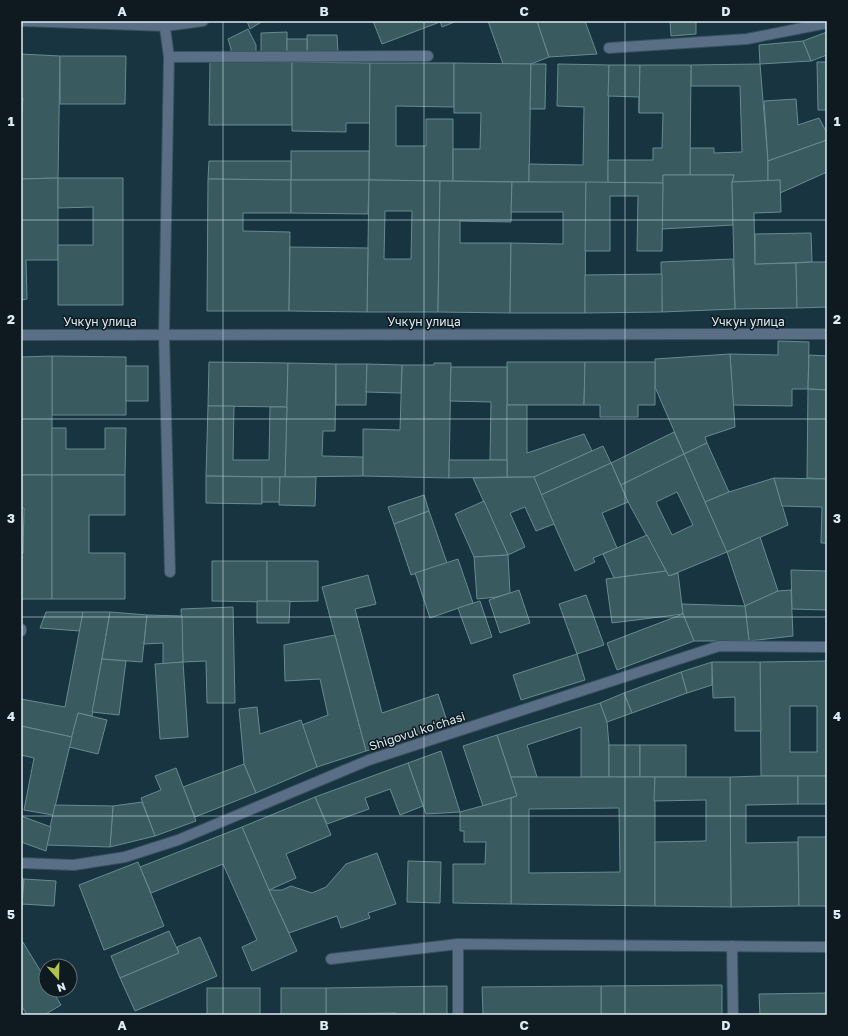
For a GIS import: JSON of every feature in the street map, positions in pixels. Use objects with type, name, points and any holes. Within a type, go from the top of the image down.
[{"type":"street","points":[[21,21],[165,23],[203,21]]},
{"type":"street","points":[[165,23],[169,57],[164,334],[170,572]]},
{"type":"street","points":[[609,48],[748,39],[827,23]]},
{"type":"street","points":[[169,57],[428,56]]},
{"type":"street","name":"Учкун улица","points":[[21,335],[827,334]]},
{"type":"street","name":"Shigovul koʻchasi","points":[[21,863],[74,865],[125,857],[178,840],[369,760],[719,646],[827,647]]},
{"type":"street","points":[[458,944],[458,1015]]},
{"type":"street","points":[[331,959],[458,944],[827,947]]},
{"type":"street","points":[[732,946],[733,1015]]},
{"type":"building","points":[[247,21],[263,21],[250,29]]},
{"type":"building","points":[[373,21],[440,21],[440,22],[382,44]]},
{"type":"building","points":[[440,21],[457,21],[442,27]]},
{"type":"building","points":[[488,21],[537,21],[549,57],[531,64],[503,64]]},
{"type":"building","points":[[537,21],[585,21],[597,54],[549,57]]},
{"type":"building","points":[[670,21],[696,21],[696,34],[671,36]]},
{"type":"building","points":[[248,29],[256,45],[256,53],[231,54],[228,39]]},
{"type":"building","points":[[287,32],[287,53],[261,53],[261,33]]},
{"type":"building","points":[[827,32],[827,55],[811,61],[803,41]]},
{"type":"building","points":[[307,35],[337,35],[338,53],[307,53]]},
{"type":"building","points":[[287,39],[307,39],[307,53],[287,53]]},
{"type":"building","points":[[803,41],[811,61],[760,64],[759,45]]},
{"type":"building","points":[[21,54],[60,56],[58,178],[21,179],[21,123],[23,98],[21,98]]},
{"type":"building","points":[[60,56],[126,56],[125,104],[60,104]]},
{"type":"building","points":[[210,61],[292,62],[292,125],[209,125]]},
{"type":"building","points":[[292,62],[370,63],[370,123],[346,123],[346,132],[292,131]]},
{"type":"building","points":[[817,62],[827,62],[827,110],[818,110]]},
{"type":"building","points":[[370,63],[454,63],[454,107],[396,106],[396,146],[426,146],[426,119],[453,119],[453,181],[369,180]]},
{"type":"building","points":[[454,63],[531,64],[529,182],[453,181],[453,149],[480,149],[481,113],[454,113]]},
{"type":"building","points":[[531,64],[546,64],[545,109],[530,109]]},
{"type":"building","points":[[558,64],[609,65],[608,183],[529,182],[529,164],[583,165],[584,107],[557,106]]},
{"type":"building","points":[[760,64],[768,161],[768,181],[732,182],[734,175],[690,175],[690,148],[714,148],[714,153],[742,152],[740,86],[691,86],[691,65]]},
{"type":"building","points":[[609,65],[640,65],[639,113],[639,97],[608,96]]},
{"type":"building","points":[[640,65],[691,65],[690,175],[663,175],[663,183],[608,183],[608,160],[653,160],[653,148],[662,148],[663,113],[639,113]]},
{"type":"building","points":[[796,99],[798,125],[819,118],[827,133],[827,140],[768,161],[764,101]]},
{"type":"building","points":[[827,140],[827,172],[780,193],[780,180],[768,181],[768,161]]},
{"type":"building","points":[[291,151],[369,151],[369,180],[291,180]]},
{"type":"building","points":[[209,161],[291,161],[291,180],[208,179]]},
{"type":"building","points":[[663,175],[734,175],[732,182],[733,225],[662,229]]},
{"type":"building","points":[[58,178],[58,260],[26,260],[27,299],[21,300],[21,179]]},
{"type":"building","points":[[58,178],[123,178],[123,305],[58,305],[58,245],[93,245],[93,207],[58,208]]},
{"type":"building","points":[[208,179],[291,180],[291,213],[243,213],[243,231],[290,232],[289,311],[207,311]]},
{"type":"building","points":[[291,180],[369,180],[368,214],[291,213]]},
{"type":"building","points":[[369,180],[440,181],[438,312],[367,312]],"holes":[[[385,211],[412,211],[411,259],[384,259]]]},
{"type":"building","points":[[780,180],[781,212],[754,213],[755,264],[796,263],[797,308],[735,309],[732,182]]},
{"type":"building","points":[[440,181],[512,182],[511,222],[460,221],[460,243],[511,243],[510,313],[438,312]]},
{"type":"building","points":[[512,182],[586,182],[585,313],[510,313],[511,243],[563,244],[563,212],[511,212]]},
{"type":"building","points":[[586,182],[663,183],[662,251],[637,251],[638,196],[610,196],[610,251],[585,251]]},
{"type":"building","points":[[811,233],[812,262],[755,264],[755,234]]},
{"type":"building","points":[[290,247],[368,248],[367,312],[289,311]]},
{"type":"building","points":[[733,259],[735,309],[662,312],[661,262]]},
{"type":"building","points":[[827,262],[827,307],[797,308],[796,263]]},
{"type":"building","points":[[662,274],[662,312],[585,313],[585,275]]},
{"type":"building","points":[[778,341],[809,342],[808,389],[792,389],[792,406],[733,405],[730,354],[778,355]]},
{"type":"building","points":[[730,354],[735,427],[705,437],[707,443],[684,454],[655,387],[655,359]]},
{"type":"building","points":[[809,355],[827,356],[827,390],[808,389]]},
{"type":"building","points":[[52,356],[126,357],[126,415],[52,415]]},
{"type":"building","points":[[52,356],[52,475],[21,475],[21,357]]},
{"type":"building","points":[[209,362],[288,363],[287,407],[208,406]]},
{"type":"building","points":[[507,362],[585,362],[584,405],[507,405]]},
{"type":"building","points":[[585,362],[655,362],[655,405],[638,405],[638,417],[600,417],[600,405],[584,405]]},
{"type":"building","points":[[288,363],[336,364],[335,431],[323,431],[322,456],[363,457],[363,476],[285,477]]},
{"type":"building","points":[[434,363],[451,363],[449,478],[363,476],[363,429],[400,430],[402,365],[434,365]]},
{"type":"building","points":[[336,364],[367,364],[366,405],[336,405]]},
{"type":"building","points":[[367,364],[402,365],[401,393],[366,392]]},
{"type":"building","points":[[126,366],[148,366],[148,401],[126,401]]},
{"type":"building","points":[[451,367],[507,367],[507,460],[490,460],[491,402],[450,401]]},
{"type":"building","points":[[808,389],[827,390],[827,479],[807,478]]},
{"type":"building","points":[[507,405],[527,405],[527,453],[584,434],[592,451],[534,477],[507,477]]},
{"type":"building","points":[[208,406],[234,406],[233,460],[269,460],[270,407],[287,407],[285,477],[206,476]]},
{"type":"building","points":[[52,428],[66,428],[66,449],[105,449],[105,428],[126,428],[125,475],[52,475]]},
{"type":"building","points":[[674,432],[684,454],[621,485],[611,463]]},
{"type":"building","points":[[707,443],[729,492],[705,502],[684,454]]},
{"type":"building","points":[[603,446],[611,463],[541,495],[534,477]]},
{"type":"building","points":[[684,454],[727,552],[669,576],[628,502],[621,485]],"holes":[[[677,492],[693,525],[672,535],[656,502]]]},
{"type":"building","points":[[449,460],[507,460],[507,477],[449,478]]},
{"type":"building","points":[[611,463],[628,502],[602,513],[617,548],[593,558],[595,562],[575,571],[541,495]]},
{"type":"building","points":[[21,475],[52,475],[52,599],[21,599],[21,553],[23,553],[24,508],[21,508]]},
{"type":"building","points":[[52,475],[125,475],[125,515],[89,515],[89,553],[125,553],[125,599],[52,599]]},
{"type":"building","points":[[206,476],[262,477],[262,504],[206,503]]},
{"type":"building","points":[[262,477],[280,477],[280,502],[262,502]]},
{"type":"building","points":[[280,477],[316,477],[315,506],[279,505]]},
{"type":"building","points":[[534,477],[554,524],[536,531],[525,507],[510,513],[525,547],[508,555],[473,478]]},
{"type":"building","points":[[774,478],[788,525],[727,552],[705,502],[729,492]]},
{"type":"building","points":[[774,478],[827,479],[827,543],[821,543],[822,507],[782,506]]},
{"type":"building","points":[[424,495],[429,511],[394,524],[388,507]]},
{"type":"building","points":[[484,501],[508,555],[474,557],[455,514]]},
{"type":"building","points":[[429,511],[447,563],[411,575],[394,524]]},
{"type":"building","points":[[647,535],[666,571],[614,578],[603,554]]},
{"type":"building","points":[[760,537],[778,591],[745,606],[727,552]]},
{"type":"building","points":[[508,555],[510,593],[497,597],[477,599],[474,557]]},
{"type":"building","points":[[458,559],[473,603],[430,618],[415,573]]},
{"type":"building","points":[[212,561],[267,561],[267,602],[212,601]]},
{"type":"building","points":[[267,561],[318,561],[318,601],[267,602]]},
{"type":"building","points":[[791,570],[827,571],[827,610],[792,609]]},
{"type":"building","points":[[666,571],[669,576],[678,573],[683,614],[612,623],[606,579]]},
{"type":"building","points":[[368,575],[376,604],[355,609],[382,713],[438,694],[448,724],[366,751],[322,587]]},
{"type":"building","points":[[519,590],[530,623],[500,633],[489,600]]},
{"type":"building","points":[[791,590],[793,636],[749,641],[745,606],[778,591]]},
{"type":"building","points":[[586,595],[604,645],[577,654],[559,604]]},
{"type":"building","points":[[257,601],[290,601],[289,623],[257,623]]},
{"type":"building","points":[[480,601],[492,637],[471,644],[458,608]]},
{"type":"building","points":[[682,604],[745,606],[749,641],[694,641],[683,614]]},
{"type":"building","points":[[233,607],[235,703],[207,703],[206,661],[183,662],[181,609]]},
{"type":"building","points":[[46,612],[83,612],[80,631],[40,628]]},
{"type":"building","points":[[83,612],[110,612],[92,716],[78,713],[72,737],[21,726],[21,699],[65,707]]},
{"type":"building","points":[[110,612],[147,615],[142,662],[102,659]]},
{"type":"building","points":[[683,614],[694,641],[617,670],[607,643]]},
{"type":"building","points":[[147,615],[182,616],[183,662],[163,664],[163,643],[144,644]]},
{"type":"building","points":[[335,635],[366,751],[317,767],[302,725],[328,715],[320,679],[285,681],[284,645]]},
{"type":"building","points":[[577,654],[585,680],[521,700],[513,675]]},
{"type":"building","points":[[102,659],[126,661],[119,715],[92,712]]},
{"type":"building","points":[[827,661],[827,776],[761,776],[760,662]],"holes":[[[790,706],[817,706],[817,752],[790,752]]]},
{"type":"building","points":[[183,662],[188,737],[160,739],[155,664]]},
{"type":"building","points":[[712,662],[712,685],[687,693],[681,672]]},
{"type":"building","points":[[712,662],[760,662],[761,731],[735,731],[735,697],[713,698]]},
{"type":"building","points":[[681,672],[687,693],[632,713],[624,693]]},
{"type":"building","points":[[624,693],[632,713],[607,722],[600,703]]},
{"type":"building","points":[[600,703],[607,722],[609,777],[581,777],[581,727],[527,745],[537,777],[511,777],[497,735]]},
{"type":"building","points":[[257,707],[260,734],[301,720],[317,767],[256,793],[244,764],[239,709]]},
{"type":"building","points":[[78,713],[107,720],[98,754],[69,747]]},
{"type":"building","points":[[21,726],[72,737],[53,815],[24,810],[34,758],[21,755]]},
{"type":"building","points":[[497,735],[517,796],[483,806],[463,746]]},
{"type":"building","points":[[609,745],[640,745],[640,777],[609,777]]},
{"type":"building","points":[[640,745],[686,745],[686,777],[640,777]]},
{"type":"building","points":[[441,751],[460,812],[426,814],[408,763]]},
{"type":"building","points":[[408,763],[423,806],[400,815],[390,789],[365,798],[369,809],[327,824],[315,797]]},
{"type":"building","points":[[244,764],[256,793],[195,817],[183,787]]},
{"type":"building","points":[[176,768],[196,821],[155,836],[141,798],[161,790],[155,776]]},
{"type":"building","points":[[798,776],[798,804],[746,805],[746,843],[798,842],[799,906],[731,907],[730,777]]},
{"type":"building","points":[[798,776],[827,776],[827,804],[798,804]]},
{"type":"building","points":[[511,777],[655,777],[655,906],[511,904],[511,798],[517,796]],"holes":[[[619,808],[620,872],[529,873],[529,809]]]},
{"type":"building","points":[[655,777],[730,777],[731,907],[655,906],[655,842],[706,841],[706,800],[654,801]]},
{"type":"building","points":[[315,797],[331,835],[286,854],[296,878],[269,890],[242,827]]},
{"type":"building","points":[[511,798],[511,904],[453,903],[453,864],[485,864],[486,842],[464,842],[464,831],[460,831],[460,812]]},
{"type":"building","points":[[142,802],[155,836],[110,847],[113,806]]},
{"type":"building","points":[[55,805],[113,806],[110,847],[46,845]]},
{"type":"building","points":[[21,816],[51,827],[46,851],[21,842]]},
{"type":"building","points":[[242,827],[297,951],[252,971],[242,947],[257,940],[223,864],[151,893],[140,867]]},
{"type":"building","points":[[798,837],[827,837],[827,906],[799,906]]},
{"type":"building","points":[[377,853],[396,904],[368,913],[370,918],[341,928],[337,916],[289,933],[269,890],[282,890],[291,886],[312,893],[326,887],[346,864]]},
{"type":"building","points":[[408,861],[441,862],[440,903],[407,902]]},
{"type":"building","points":[[138,862],[164,926],[104,950],[79,885]]},
{"type":"building","points":[[21,878],[24,879],[22,909],[21,909]]},
{"type":"building","points":[[24,879],[56,881],[54,906],[22,904]]},
{"type":"building","points":[[169,931],[179,953],[120,978],[111,956]]},
{"type":"building","points":[[200,937],[217,976],[135,1011],[120,978],[179,953],[177,947]]},
{"type":"building","points":[[21,939],[38,967],[38,998],[57,998],[61,1005],[44,1015],[27,1015],[21,1005]]},
{"type":"building","points":[[722,985],[722,1015],[601,1015],[601,986]]},
{"type":"building","points":[[447,986],[447,1015],[396,1015],[396,1013],[326,1014],[326,988]]},
{"type":"building","points":[[601,986],[601,1015],[483,1015],[482,987]]},
{"type":"building","points":[[207,988],[260,988],[260,1015],[207,1015]]},
{"type":"building","points":[[281,988],[326,988],[326,1015],[281,1015]]},
{"type":"building","points":[[827,993],[827,1015],[760,1015],[759,994]]}]
